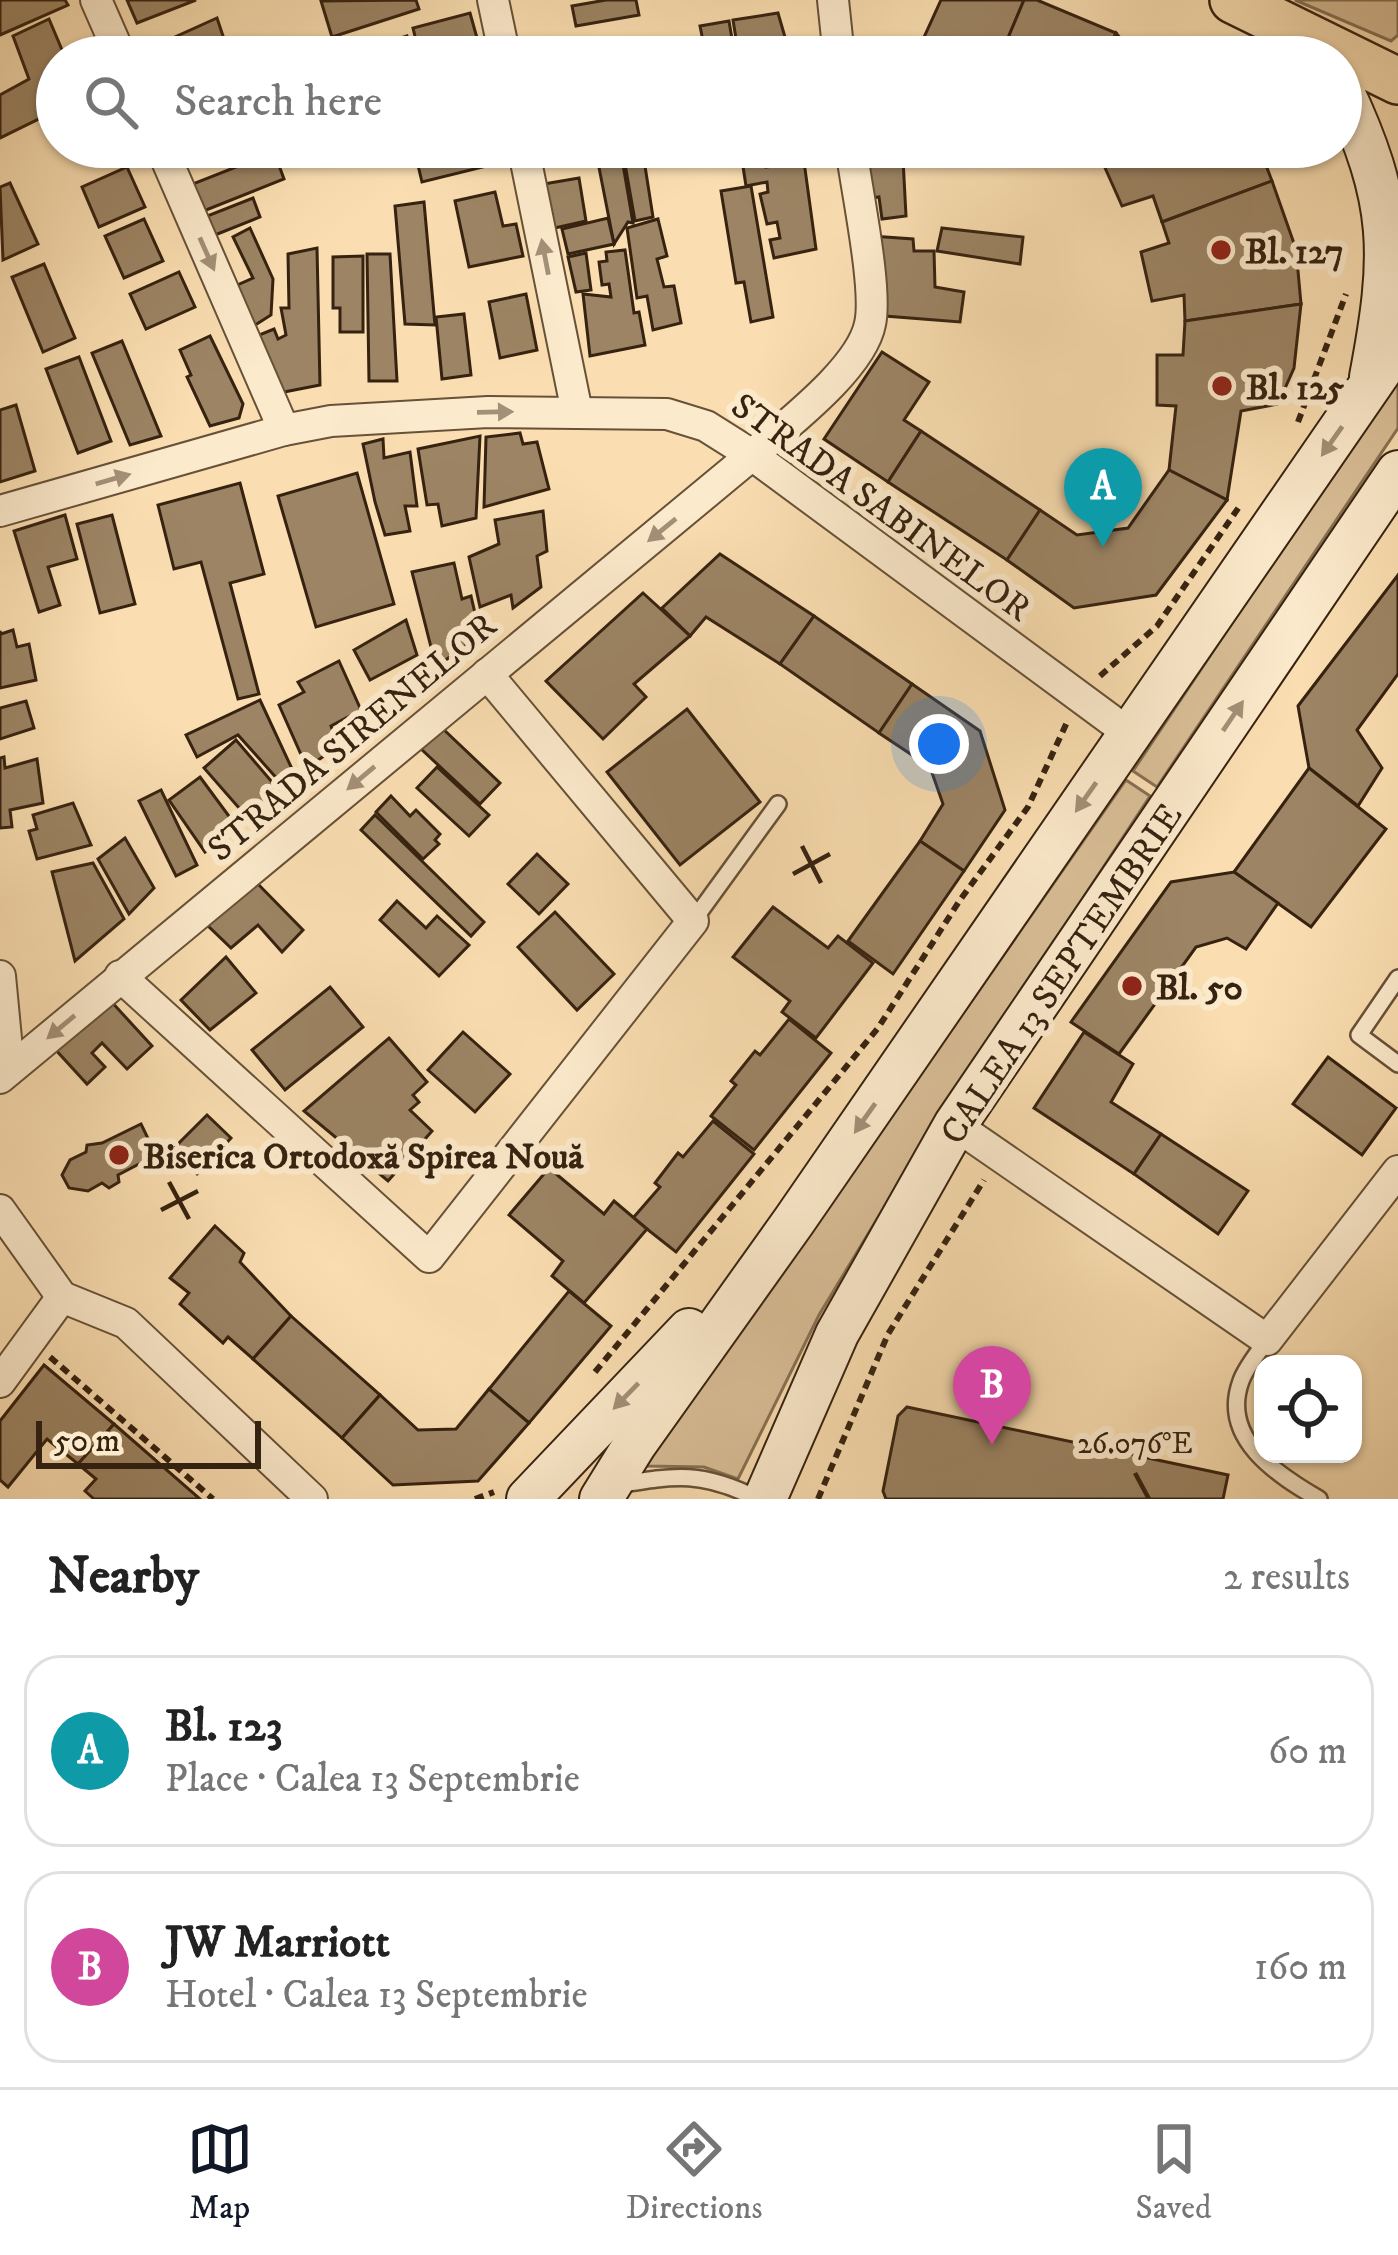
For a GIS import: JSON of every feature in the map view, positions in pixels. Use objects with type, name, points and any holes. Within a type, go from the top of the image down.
[{"type":"main road","points":[[1233,0],[1296,36]]},
{"type":"main road","points":[[1362,67],[1398,81]]},
{"type":"main road","points":[[1362,133],[1382,196],[1388,247],[1369,387]]},
{"type":"main road","points":[[605,1493],[1398,345]]},
{"type":"main road","name":"CALEA 13 SEPTEMBRIE","points":[[762,1499],[837,1334],[955,1125],[1398,472]]},
{"type":"main road","points":[[511,1496],[794,1221]]},
{"type":"street","points":[[96,0],[112,36]]},
{"type":"street","points":[[493,0],[501,36]]},
{"type":"street","points":[[833,0],[837,36]]},
{"type":"street","points":[[169,168],[284,430]]},
{"type":"street","points":[[527,168],[577,412]]},
{"type":"street","name":"STRADA SIRENELOR","points":[[5,1074],[752,455],[856,353],[871,322],[853,168]]},
{"type":"street","name":"STRADA SABINELOR","points":[[0,511],[284,430],[331,422],[467,413],[687,418],[752,455],[1130,734]]},
{"type":"street","points":[[120,976],[428,1258],[693,921],[487,674]]},
{"type":"street","points":[[0,976],[5,1074]]},
{"type":"street","points":[[955,1125],[1267,1340],[1398,1171]]},
{"type":"street","points":[[0,1210],[62,1297],[126,1323],[312,1499]]},
{"type":"street","points":[[0,1382],[62,1297]]},
{"type":"lane","points":[[693,921],[778,804]]},
{"type":"lane","points":[[1398,979],[1358,1035],[1398,1064]]},
{"type":"lane","points":[[1267,1340],[1242,1377],[1235,1408],[1241,1429],[1255,1454],[1318,1499]]},
{"type":"lane","points":[[605,1493],[673,1475],[720,1480],[762,1499]]},
{"type":"path","points":[[1288,435],[1302,416],[1350,284]]},
{"type":"path","points":[[585,1385],[878,1028],[960,900],[1028,807],[1079,695],[1157,626],[1249,493]]},
{"type":"path","points":[[818,1499],[888,1334],[957,1218],[1000,1157]]},
{"type":"path","points":[[29,1339],[213,1499]]},
{"type":"path","points":[[475,1499],[511,1496]]},
{"type":"shaded area","points":[[1295,0],[1398,0],[1398,35],[1391,41]]},
{"type":"shaded area","points":[[1398,375],[1398,428],[1157,787],[1133,771]]},
{"type":"shaded area","points":[[1126,780],[1150,796],[929,1133],[819,1315],[738,1479],[704,1467],[646,1466]]},
{"type":"building","points":[[0,0],[65,0],[68,5],[0,35]]},
{"type":"building","points":[[127,0],[196,0],[137,23]]},
{"type":"building","points":[[416,0],[419,9],[332,36],[321,1]]},
{"type":"building","points":[[636,0],[639,15],[576,26],[572,6]]},
{"type":"building","points":[[941,0],[1024,0],[1009,36],[925,36]]},
{"type":"building","points":[[1024,0],[1037,0],[1116,33],[1115,36],[1009,36]]},
{"type":"building","points":[[470,13],[476,36],[415,36],[413,28]]},
{"type":"building","points":[[778,13],[785,36],[736,36],[733,20]]},
{"type":"building","points":[[217,18],[223,36],[177,36]]},
{"type":"building","points":[[49,19],[56,36],[36,36],[36,120],[0,138],[0,95],[29,79],[13,36]]},
{"type":"building","points":[[729,21],[732,36],[702,36],[700,26]]},
{"type":"building","points":[[127,168],[145,207],[99,227],[82,187]]},
{"type":"building","points":[[233,168],[280,168],[284,179],[196,214],[185,187]]},
{"type":"building","points":[[419,168],[479,168],[422,182]]},
{"type":"building","points":[[599,168],[624,168],[633,223],[628,222],[614,244]]},
{"type":"building","points":[[626,168],[645,168],[653,217],[635,221]]},
{"type":"building","points":[[743,168],[805,168],[816,249],[774,258],[770,240],[780,238],[777,222],[767,224],[760,194],[768,192],[767,182],[746,186]]},
{"type":"building","points":[[866,168],[903,168],[906,216],[882,219],[879,197],[870,198]]},
{"type":"building","points":[[1105,168],[1267,168],[1272,181],[1162,222],[1153,196],[1122,206]]},
{"type":"building","points":[[579,178],[586,221],[546,230],[538,185]]},
{"type":"building","name":"Bl. 127","points":[[1272,181],[1296,249],[1301,304],[1185,321],[1184,295],[1152,301],[1141,252],[1169,243],[1162,222]]},
{"type":"building","points":[[10,183],[38,244],[3,260],[0,187]]},
{"type":"building","points":[[751,186],[773,317],[751,322],[744,282],[736,283],[721,191]]},
{"type":"building","points":[[495,192],[503,226],[516,224],[523,256],[469,267],[455,201]]},
{"type":"building","points":[[253,198],[260,217],[205,239],[197,220]]},
{"type":"building","points":[[424,202],[435,325],[405,324],[395,206]]},
{"type":"building","points":[[608,218],[614,244],[568,254],[562,229]]},
{"type":"building","points":[[144,219],[163,261],[124,278],[105,236]]},
{"type":"building","points":[[658,219],[667,256],[657,259],[664,287],[674,286],[681,323],[653,330],[647,296],[637,298],[627,228]]},
{"type":"building","points":[[250,228],[273,279],[271,315],[244,332],[226,290],[253,278],[233,237]]},
{"type":"building","points":[[942,228],[1023,237],[1020,264],[937,251]]},
{"type":"building","points":[[871,236],[913,239],[914,251],[934,251],[935,287],[964,292],[960,322],[885,316]]},
{"type":"building","points":[[317,248],[320,385],[279,393],[252,338],[274,329],[278,339],[286,335],[281,308],[289,308],[288,254]]},
{"type":"building","points":[[625,250],[634,313],[639,312],[645,345],[590,356],[583,294],[611,297],[609,284],[602,285],[599,262],[607,261],[606,252]]},
{"type":"building","points":[[586,253],[591,290],[576,292],[568,257]]},
{"type":"building","points":[[367,254],[390,254],[397,381],[369,381]]},
{"type":"building","points":[[363,256],[363,332],[340,332],[340,308],[333,308],[333,257]]},
{"type":"building","points":[[44,264],[75,338],[43,352],[12,277]]},
{"type":"building","points":[[179,272],[195,307],[146,329],[130,294]]},
{"type":"building","points":[[526,294],[537,350],[500,358],[489,302]]},
{"type":"building","name":"Bl. 125","points":[[1301,304],[1294,368],[1278,404],[1241,411],[1227,500],[1169,470],[1176,406],[1157,405],[1157,355],[1183,355],[1185,321]]},
{"type":"building","points":[[464,314],[471,375],[442,379],[436,317]]},
{"type":"building","points":[[210,336],[243,404],[239,418],[210,426],[180,350]]},
{"type":"building","points":[[122,341],[161,436],[130,445],[92,353]]},
{"type":"building","points":[[882,352],[929,382],[904,420],[921,431],[888,482],[824,439]]},
{"type":"building","points":[[79,357],[111,441],[78,453],[46,369]]},
{"type":"building","points":[[16,405],[35,471],[0,482],[0,410]]},
{"type":"building","points":[[921,431],[1040,510],[1007,560],[888,482]]},
{"type":"building","points":[[520,433],[523,444],[537,442],[549,489],[484,507],[486,437]]},
{"type":"building","points":[[480,436],[476,518],[442,526],[438,504],[427,505],[418,449]]},
{"type":"building","points":[[383,439],[384,458],[410,452],[417,506],[405,506],[410,531],[385,535],[363,444]]},
{"type":"building","points":[[1169,470],[1227,500],[1156,595],[1074,608],[1007,560],[1040,510],[1077,535],[1128,528]]},
{"type":"building","points":[[357,473],[394,604],[316,627],[278,496]]},
{"type":"building","points":[[240,483],[264,574],[230,583],[259,694],[238,699],[201,562],[174,569],[158,505]]},
{"type":"building","points":[[543,511],[547,551],[537,556],[541,587],[513,608],[511,595],[480,607],[469,557],[499,544],[495,520]]},
{"type":"building","points":[[65,515],[77,559],[48,567],[60,605],[39,612],[14,531]]},
{"type":"building","points":[[112,515],[135,604],[100,613],[77,524]]},
{"type":"building","points":[[720,554],[814,616],[780,664],[706,617],[690,636],[662,608]]},
{"type":"building","points":[[454,563],[462,599],[471,596],[480,635],[436,667],[412,572]]},
{"type":"building","points":[[1398,575],[1398,674],[1357,730],[1382,768],[1358,806],[1309,768],[1298,706]]},
{"type":"building","points":[[643,593],[690,636],[634,684],[646,697],[603,739],[546,681]]},
{"type":"building","points":[[814,616],[912,684],[879,733],[780,664]]},
{"type":"building","points":[[406,620],[417,655],[370,680],[354,650]]},
{"type":"building","points":[[13,630],[17,647],[29,644],[36,680],[0,688],[0,631]]},
{"type":"building","points":[[339,661],[361,710],[331,726],[338,746],[307,768],[279,705],[304,692],[298,682]]},
{"type":"building","points":[[912,684],[980,731],[1005,810],[964,871],[920,841],[943,804],[930,767],[879,733]]},
{"type":"building","points":[[260,700],[293,771],[281,783],[238,735],[197,757],[186,735]]},
{"type":"building","points":[[26,701],[34,728],[0,739],[0,708]]},
{"type":"building","points":[[687,709],[760,802],[680,865],[607,772]]},
{"type":"building","points":[[441,727],[500,783],[480,804],[420,748]]},
{"type":"building","points":[[236,740],[278,789],[246,816],[204,768]]},
{"type":"building","points":[[4,757],[5,768],[37,759],[43,803],[10,810],[12,827],[0,828],[0,758]]},
{"type":"building","points":[[437,767],[489,815],[469,836],[417,788]]},
{"type":"building","points":[[1309,768],[1386,829],[1311,927],[1234,872]]},
{"type":"building","points":[[200,777],[237,827],[205,852],[169,800]]},
{"type":"building","points":[[161,790],[197,865],[176,876],[139,801]]},
{"type":"building","points":[[391,796],[410,816],[416,810],[440,834],[435,840],[439,844],[423,859],[376,812]]},
{"type":"building","points":[[73,803],[91,845],[37,859],[29,831],[37,829],[33,815]]},
{"type":"building","points":[[375,815],[484,922],[471,936],[361,830]]},
{"type":"building","points":[[125,838],[154,888],[129,914],[98,859]]},
{"type":"building","points":[[920,841],[964,871],[893,974],[848,941]]},
{"type":"building","points":[[537,854],[568,884],[539,914],[508,884]]},
{"type":"building","points":[[93,863],[124,919],[75,961],[52,872]]},
{"type":"building","name":"Bl. 50","points":[[1234,872],[1278,903],[1246,949],[1227,938],[1196,947],[1119,1054],[1071,1022],[1171,882]]},
{"type":"building","points":[[255,881],[303,930],[282,952],[258,925],[231,948],[205,923]]},
{"type":"building","points":[[397,901],[426,928],[437,916],[469,945],[439,976],[380,920]]},
{"type":"building","points":[[773,907],[828,948],[838,936],[873,963],[816,1038],[782,1012],[790,1001],[733,957]]},
{"type":"building","points":[[555,912],[614,974],[577,1010],[518,947]]},
{"type":"building","points":[[226,957],[256,993],[210,1030],[181,1000]]},
{"type":"building","points":[[330,987],[363,1027],[285,1090],[252,1050]]},
{"type":"building","points":[[108,998],[152,1046],[127,1069],[102,1043],[92,1053],[105,1067],[87,1084],[54,1048]]},
{"type":"building","points":[[789,1019],[831,1053],[754,1150],[711,1116],[755,1051],[760,1055]]},
{"type":"building","points":[[463,1032],[510,1074],[475,1112],[428,1070]]},
{"type":"building","points":[[1084,1032],[1133,1064],[1111,1102],[1161,1134],[1134,1174],[1034,1108]]},
{"type":"building","points":[[389,1038],[427,1082],[413,1095],[419,1102],[410,1110],[432,1131],[388,1181],[304,1111]]},
{"type":"building","points":[[1328,1057],[1396,1108],[1362,1155],[1293,1104]]},
{"type":"building","points":[[207,1115],[231,1138],[197,1174],[171,1151]]},
{"type":"building","points":[[713,1121],[754,1154],[676,1252],[633,1218],[660,1187],[655,1183],[678,1153],[683,1157]]},
{"type":"building","points":[[141,1124],[156,1155],[118,1175],[119,1182],[109,1188],[102,1183],[88,1191],[69,1188],[62,1175],[70,1160],[86,1152],[87,1145]]},
{"type":"building","points":[[1161,1134],[1248,1191],[1218,1234],[1134,1174]]},
{"type":"building","points":[[549,1168],[604,1214],[614,1201],[647,1229],[584,1303],[552,1276],[563,1261],[509,1215]]},
{"type":"building","points":[[215,1226],[244,1253],[240,1262],[291,1316],[253,1359],[228,1337],[223,1343],[180,1304],[189,1293],[170,1278]]},
{"type":"building","points":[[569,1291],[611,1326],[529,1423],[489,1389]]},
{"type":"building","points":[[291,1316],[380,1395],[342,1438],[253,1359]]},
{"type":"building","points":[[44,1365],[114,1424],[78,1464],[47,1439],[8,1487],[0,1480],[0,1421]]},
{"type":"building","points":[[489,1389],[529,1423],[478,1481],[393,1485],[342,1438],[380,1395],[418,1430],[456,1429]]},
{"type":"building","points":[[907,1407],[1228,1475],[1223,1499],[886,1499],[883,1491],[898,1416]]},
{"type":"building","points":[[114,1424],[200,1499],[94,1499],[85,1491],[96,1479],[78,1464]]},
{"type":"place","name":"Bl. 127","points":[[1221,250]]},
{"type":"place","name":"Bl. 125","points":[[1222,386]]},
{"type":"place","name":"Bl. 123","points":[[1103,547]]},
{"type":"place","name":"Bl. 50","points":[[1132,986]]},
{"type":"place","name":"Biserica Ortodoxă Spirea Nouă","points":[[119,1155]]},
{"type":"place","name":"JW Marriott","points":[[992,1445]]}]
